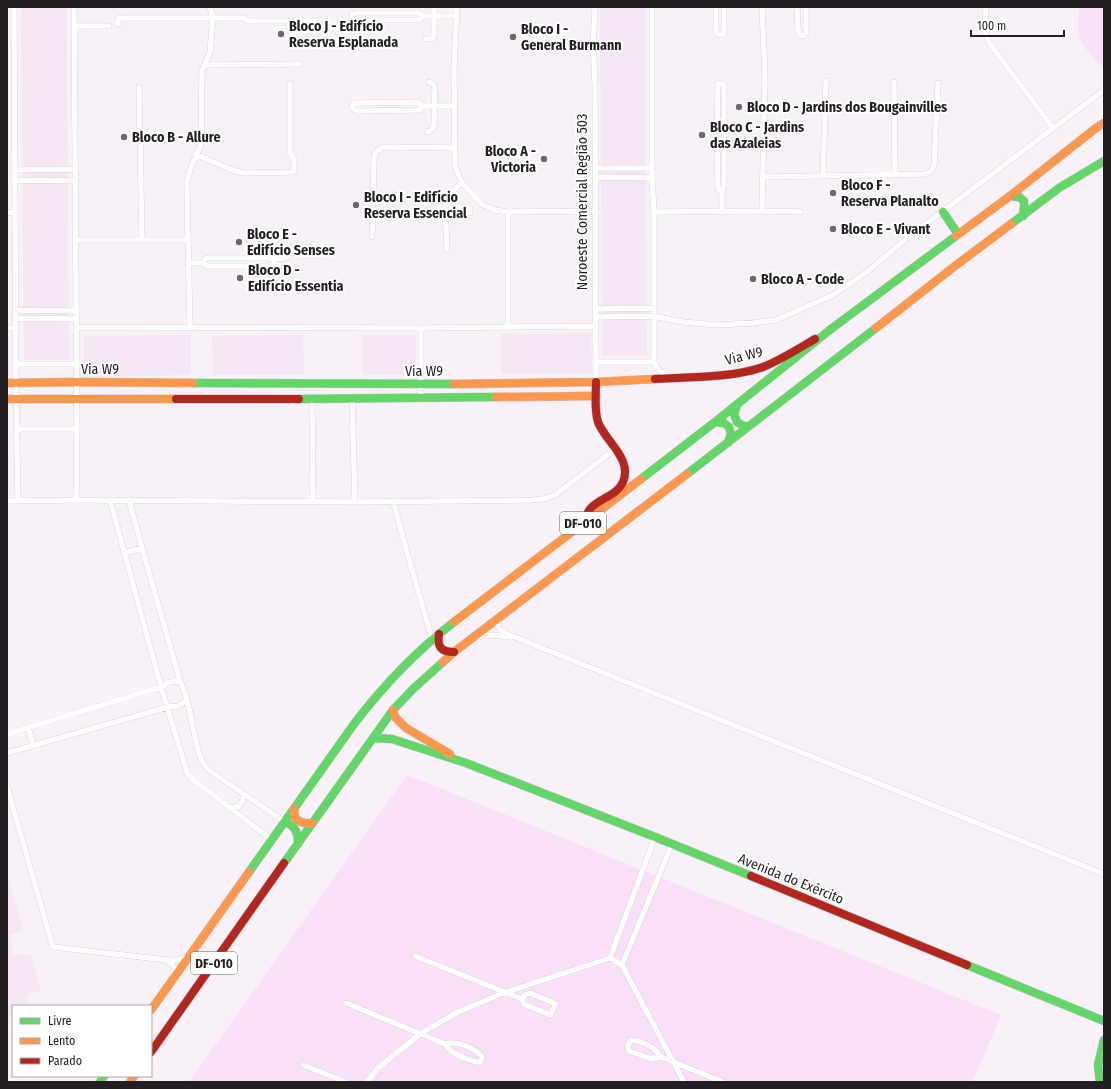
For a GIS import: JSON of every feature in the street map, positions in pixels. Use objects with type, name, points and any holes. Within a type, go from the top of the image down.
[{"type":"main road","name":"DF-010","points":[[152,1009],[354,724],[373,700],[406,664],[435,637],[715,422],[831,329],[1010,196],[1104,123]]},
{"type":"main road","name":"DF-010","points":[[152,1051],[393,710],[414,688],[454,652],[728,443],[954,266],[1059,188],[1104,161]]},
{"type":"main road","points":[[1010,196],[1017,195],[1022,198],[1025,205],[1023,216]]},
{"type":"main road","points":[[943,212],[958,234]]},
{"type":"main road","name":"Via W9","points":[[7,383],[455,384],[596,382],[674,378],[730,374],[762,367],[784,357],[831,329]]},
{"type":"main road","name":"Noroeste Comercial Região 503","points":[[583,523],[589,510],[617,490],[624,480],[625,472],[624,461],[603,434],[598,424],[596,414],[596,382]]},
{"type":"main road","points":[[370,384],[367,389],[371,398]]},
{"type":"main road","points":[[452,398],[456,389],[455,384]]},
{"type":"main road","name":"Via W9","points":[[7,399],[312,399],[596,396]]},
{"type":"main road","points":[[737,404],[734,416],[737,423],[742,426],[749,426]]},
{"type":"main road","points":[[715,422],[723,422],[729,426],[731,431],[730,440],[728,443]]},
{"type":"main road","points":[[435,637],[441,649],[446,652],[454,652]]},
{"type":"main road","name":"Avenida do Exército","points":[[393,710],[395,717],[406,728],[466,763]]},
{"type":"main road","name":"Avenida do Exército","points":[[374,738],[392,739],[466,763],[672,844],[1103,1018]]},
{"type":"main road","points":[[294,809],[295,818],[298,821],[305,824],[312,823]]},
{"type":"main road","points":[[285,822],[292,825],[297,832],[298,845]]},
{"type":"main road","points":[[1100,1082],[1098,1065],[1104,1040]]},
{"type":"street","points":[[14,7],[18,501]]},
{"type":"street","points":[[74,7],[76,500]]},
{"type":"street","points":[[190,327],[186,192],[190,170],[198,155],[201,144],[202,71],[211,46],[213,18],[210,7]]},
{"type":"street","points":[[426,39],[430,40],[433,38],[434,7]]},
{"type":"street","points":[[457,7],[454,67],[455,166],[462,183],[483,205],[495,210],[508,212],[595,211]]},
{"type":"street","name":"Noroeste Comercial Região 503","points":[[595,7],[596,382]]},
{"type":"street","points":[[652,7],[654,362],[656,369],[674,378]]},
{"type":"street","points":[[716,7],[716,32],[722,35],[724,33],[724,7]]},
{"type":"street","points":[[762,7],[766,77],[762,211]]},
{"type":"street","points":[[797,7],[798,30],[800,35],[803,36],[806,33],[806,7]]},
{"type":"street","points":[[986,7],[985,33],[990,44],[1052,128]]},
{"type":"street","points":[[422,16],[419,20],[355,20],[352,17],[353,13],[418,13],[422,16],[456,16]]},
{"type":"street","points":[[118,24],[118,19],[121,18],[243,18],[248,21],[315,21]]},
{"type":"street","points":[[74,26],[109,26]]},
{"type":"street","points":[[204,66],[300,64]]},
{"type":"street","points":[[823,176],[826,81]]},
{"type":"street","points":[[427,132],[433,128],[434,123],[435,87],[429,82]]},
{"type":"street","points":[[894,82],[895,174]]},
{"type":"street","points":[[722,192],[718,187],[717,143],[718,84],[722,83],[724,86],[724,186],[722,192],[722,211]]},
{"type":"street","points":[[763,177],[925,174],[930,172],[934,166],[938,83]]},
{"type":"street","points":[[198,155],[243,173],[293,172],[294,159],[290,153],[290,84]]},
{"type":"street","points":[[139,87],[142,240]]},
{"type":"street","points":[[596,317],[653,316],[683,322],[716,325],[753,323],[776,320],[833,295],[867,272],[906,239],[1104,90]]},
{"type":"street","points":[[422,106],[421,109],[418,110],[357,111],[352,108],[353,103],[358,102],[418,102],[422,106],[454,106]]},
{"type":"street","points":[[372,237],[374,158],[376,152],[383,147],[455,148]]},
{"type":"street","points":[[595,168],[652,168]]},
{"type":"street","points":[[15,170],[75,169]]},
{"type":"street","points":[[595,177],[652,178]]},
{"type":"street","points":[[15,180],[75,181]]},
{"type":"street","points":[[447,250],[446,197],[462,183]]},
{"type":"street","points":[[445,207],[469,208],[470,213]]},
{"type":"street","points":[[7,213],[15,212]]},
{"type":"street","points":[[508,212],[508,327]]},
{"type":"street","points":[[654,212],[801,212]]},
{"type":"street","points":[[75,240],[188,240]]},
{"type":"street","points":[[204,263],[205,259],[208,258],[286,258],[288,257],[289,253],[289,244],[284,242]]},
{"type":"street","points":[[271,258],[274,262],[272,266]]},
{"type":"street","points":[[188,263],[204,263],[206,266],[282,265],[286,267],[286,282],[283,285],[280,285]]},
{"type":"street","points":[[596,308],[653,308]]},
{"type":"street","points":[[16,310],[76,311]]},
{"type":"street","points":[[16,318],[76,319]]},
{"type":"street","points":[[76,327],[421,328],[596,326]]},
{"type":"street","points":[[7,328],[16,328]]},
{"type":"street","points":[[421,328],[421,398]]},
{"type":"street","points":[[596,362],[654,362]]},
{"type":"street","points":[[16,364],[76,364]]},
{"type":"street","points":[[352,398],[355,502]]},
{"type":"street","points":[[312,399],[313,501]]},
{"type":"street","points":[[17,429],[76,429]]},
{"type":"street","points":[[7,501],[129,500],[355,502],[532,500],[543,499],[555,495],[615,449]]},
{"type":"street","points":[[110,500],[161,687],[187,772],[190,777],[272,840]]},
{"type":"street","points":[[129,500],[184,691],[202,762],[210,771],[285,822]]},
{"type":"street","points":[[394,501],[408,556],[435,637]]},
{"type":"street","points":[[125,553],[142,548]]},
{"type":"street","points":[[500,617],[497,622],[500,630],[517,638],[1104,874]]},
{"type":"street","points":[[472,638],[493,635],[517,638]]},
{"type":"street","points":[[7,734],[161,687],[170,682],[180,681]]},
{"type":"street","points":[[7,753],[168,707],[178,706],[186,700]]},
{"type":"street","points":[[28,727],[33,745]]},
{"type":"street","points":[[7,786],[53,947],[167,960],[178,960],[189,956]]},
{"type":"street","points":[[231,808],[238,806],[243,800],[244,795]]},
{"type":"street","points":[[610,958],[655,838]]},
{"type":"street","points":[[622,965],[672,844]]},
{"type":"street","points":[[415,956],[507,992],[522,999],[524,1004],[550,1015],[556,1004],[530,993],[525,995],[522,999]]},
{"type":"street","points":[[367,1082],[378,1068],[420,1034],[458,1012],[507,992],[610,958],[622,965],[684,1082]]},
{"type":"street","points":[[167,960],[174,966],[174,978]]},
{"type":"street","points":[[346,1003],[445,1044],[448,1049],[463,1057],[477,1062],[481,1061],[482,1055],[470,1048],[450,1042],[445,1044]]},
{"type":"street","points":[[661,1056],[652,1059],[629,1051],[628,1045],[631,1040],[639,1041],[653,1048],[661,1056],[723,1082]]},
{"type":"street","points":[[303,1065],[346,1082]]},
{"type":"shaded area","points":[[21,7],[67,7],[69,360],[24,360]]},
{"type":"shaded area","points":[[600,7],[645,7],[647,355],[602,355]]},
{"type":"shaded area","points":[[1079,7],[1104,7],[1104,69],[1094,59],[1080,39],[1078,28]]},
{"type":"shaded area","points":[[591,333],[592,373],[501,374],[501,334]]},
{"type":"shaded area","points":[[191,335],[191,375],[84,377],[84,336]]},
{"type":"shaded area","points":[[303,335],[304,375],[213,375],[212,336]]},
{"type":"shaded area","points":[[363,335],[416,335],[416,375],[363,375]]},
{"type":"shaded area","points":[[7,336],[9,336],[9,376],[7,376]]},
{"type":"shaded area","points":[[407,775],[1001,1015],[973,1082],[189,1082]]},
{"type":"shaded area","points":[[7,873],[23,930],[11,935],[13,955],[31,955],[41,991],[27,994],[28,1005],[12,1005],[12,1013],[10,1014],[7,1028]]},
{"type":"traffic: fast","points":[[1011,224],[1059,188],[1104,161]]},
{"type":"traffic: fast","points":[[1010,196],[1019,197],[1024,201],[1023,216]]},
{"type":"traffic: fast","points":[[943,212],[958,234]]},
{"type":"traffic: fast","points":[[641,479],[831,329],[956,236]]},
{"type":"traffic: fast","points":[[687,474],[876,328]]},
{"type":"traffic: fast","points":[[193,383],[454,384]]},
{"type":"traffic: fast","points":[[299,399],[496,397]]},
{"type":"traffic: fast","points":[[737,405],[734,414],[737,422],[743,426],[749,426]]},
{"type":"traffic: fast","points":[[715,422],[724,423],[729,427],[731,434],[728,443]]},
{"type":"traffic: fast","points":[[249,872],[365,710],[413,657],[454,622]]},
{"type":"traffic: fast","points":[[284,863],[393,710],[414,688],[443,662]]},
{"type":"traffic: fast","points":[[374,738],[392,739],[466,763],[751,876]]},
{"type":"traffic: fast","points":[[285,822],[296,830],[298,844]]},
{"type":"traffic: fast","points":[[967,965],[1104,1021]]},
{"type":"traffic: fast","points":[[1100,1082],[1098,1065],[1104,1040]]},
{"type":"traffic: fast","points":[[100,1082],[103,1077]]},
{"type":"traffic: slow","points":[[956,236],[1104,123]]},
{"type":"traffic: slow","points":[[876,328],[1011,224]]},
{"type":"traffic: slow","points":[[454,384],[596,382],[655,379]]},
{"type":"traffic: slow","points":[[7,383],[193,383]]},
{"type":"traffic: slow","points":[[496,397],[596,396]]},
{"type":"traffic: slow","points":[[7,399],[176,399]]},
{"type":"traffic: slow","points":[[443,662],[454,652],[687,474]]},
{"type":"traffic: slow","points":[[454,622],[641,479]]},
{"type":"traffic: slow","points":[[393,710],[395,717],[406,728],[450,754]]},
{"type":"traffic: slow","points":[[294,809],[295,818],[297,820],[303,823],[312,823]]},
{"type":"traffic: slow","points":[[152,1009],[249,872]]},
{"type":"traffic: slow","points":[[130,1082],[133,1077]]},
{"type":"traffic: jam","points":[[655,379],[724,375],[751,371],[776,361],[815,339]]},
{"type":"traffic: jam","points":[[583,523],[594,505],[617,491],[623,482],[625,474],[624,466],[617,450],[601,429],[598,422],[596,407],[596,382]]},
{"type":"traffic: jam","points":[[176,399],[299,399]]},
{"type":"traffic: jam","points":[[439,634],[439,645],[441,648],[446,651],[454,652]]},
{"type":"traffic: jam","points":[[152,1051],[284,863]]},
{"type":"traffic: jam","points":[[751,876],[967,965]]},
{"type":"place","name":"Bloco J - Edifício Reserva Esplanada","points":[[281,34]]},
{"type":"place","name":"Bloco I - General Burmann","points":[[513,37]]},
{"type":"place","name":"Bloco D - Jardins dos Bougainvilles","points":[[739,107]]},
{"type":"place","name":"Bloco C - Jardins das Azaleias","points":[[702,135]]},
{"type":"place","name":"Bloco B - Allure","points":[[124,137]]},
{"type":"place","name":"Bloco A - Victoria","points":[[544,159]]},
{"type":"place","name":"Bloco F - Reserva Planalto","points":[[833,193]]},
{"type":"place","name":"Bloco I - Edifício Reserva Essencial","points":[[356,205]]},
{"type":"place","name":"Bloco E - Vivant","points":[[833,229]]},
{"type":"place","name":"Bloco E - Edifício Senses","points":[[239,242]]},
{"type":"place","name":"Bloco D - Edifício Essentia","points":[[240,278]]},
{"type":"place","name":"Bloco A - Code","points":[[753,279]]}]
